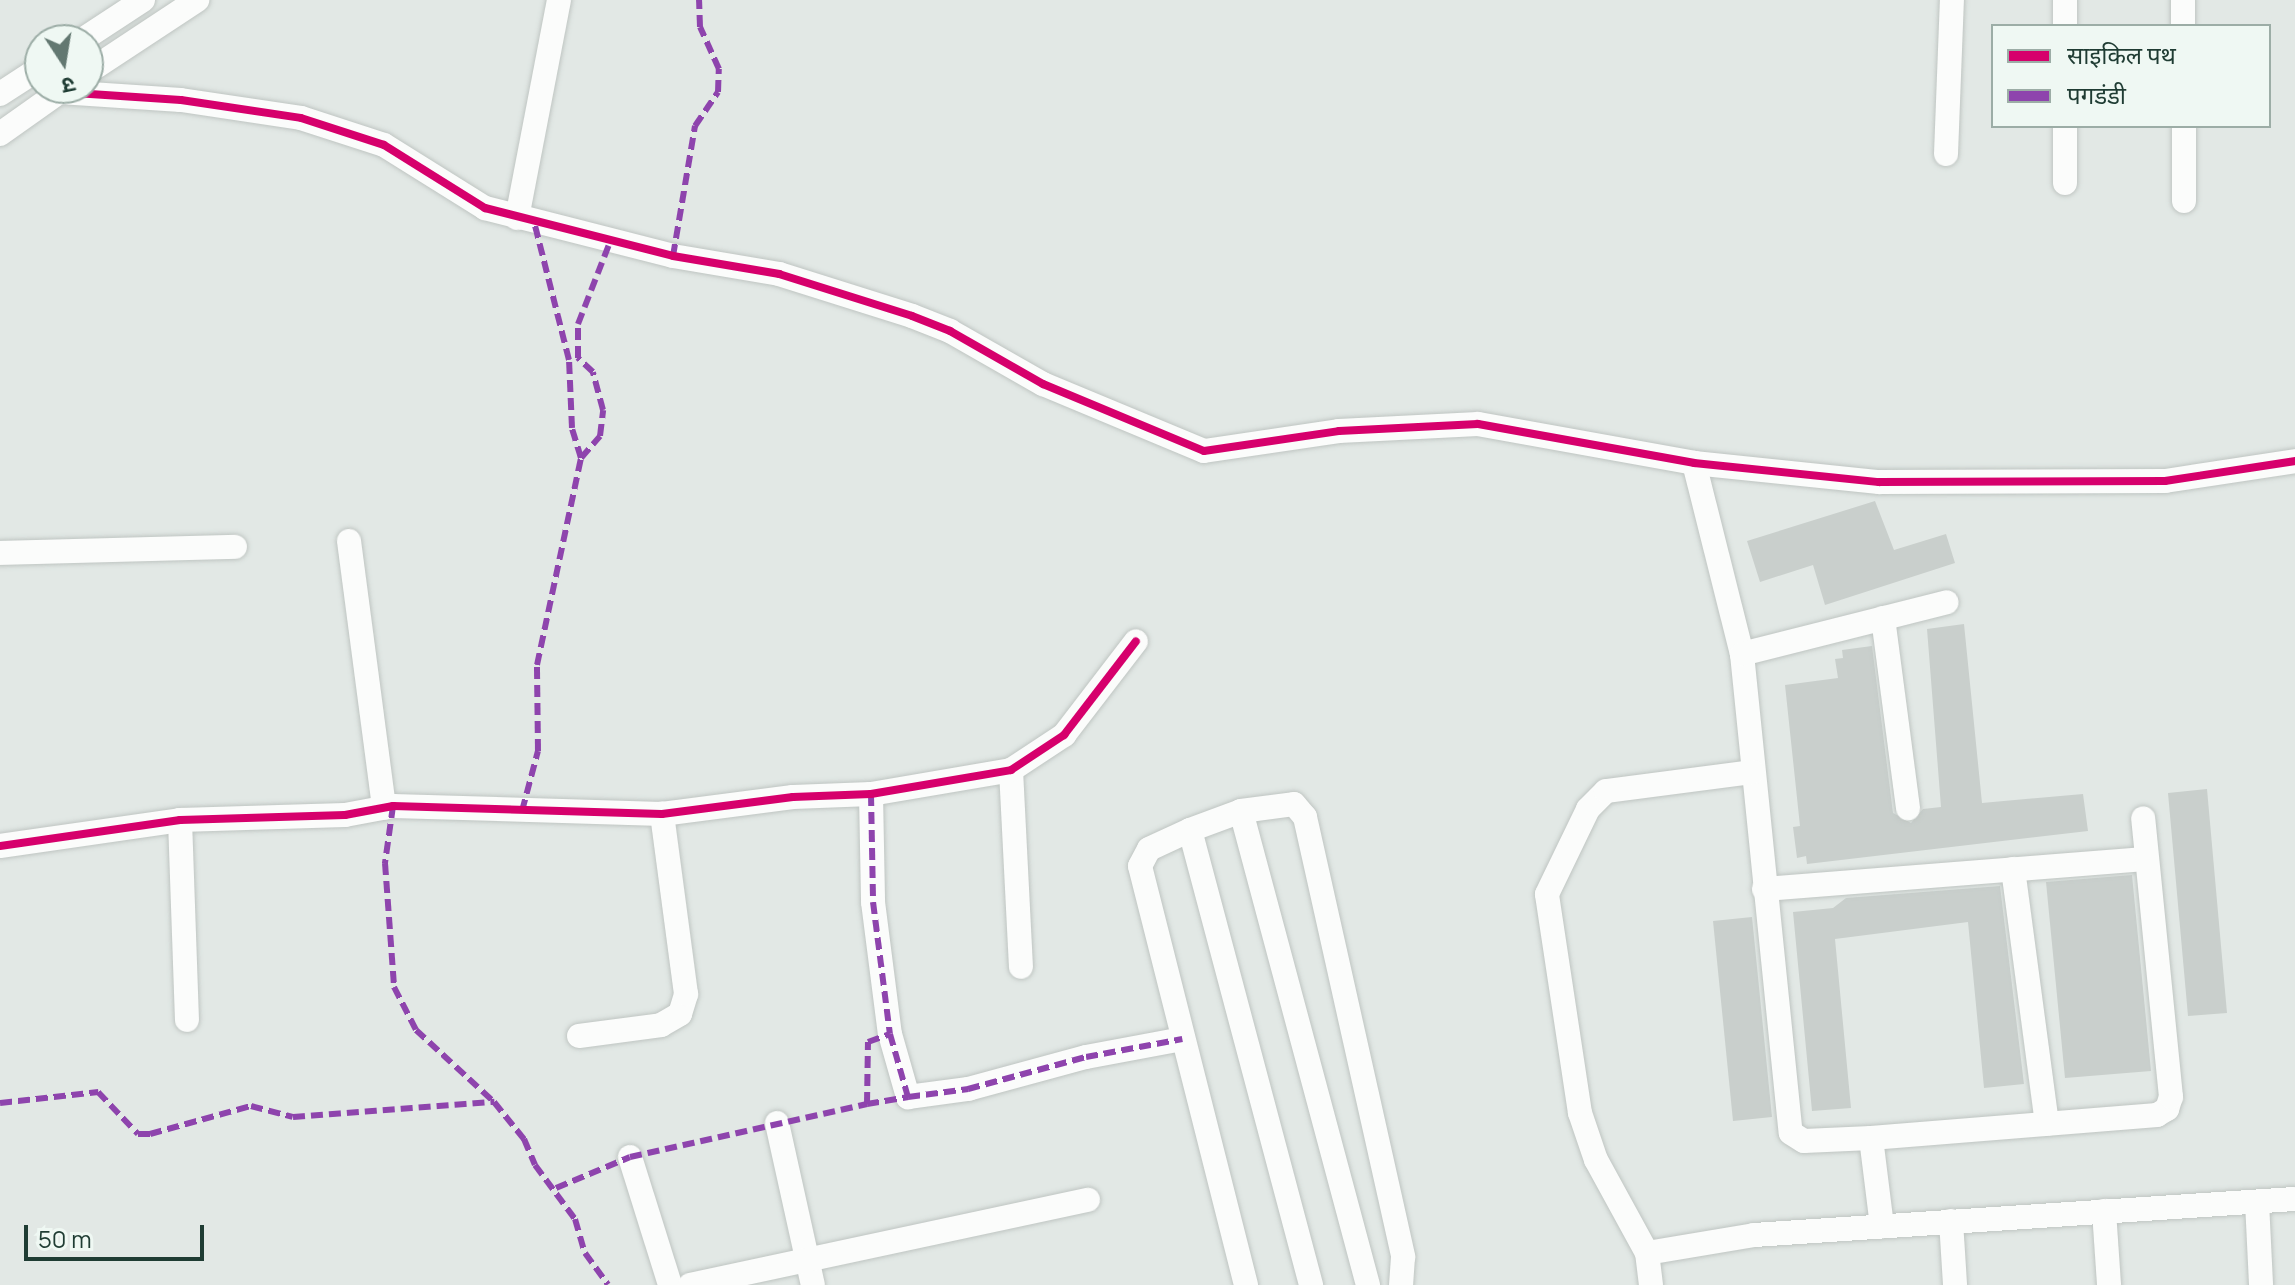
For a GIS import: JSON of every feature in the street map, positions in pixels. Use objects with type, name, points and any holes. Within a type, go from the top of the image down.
[{"type":"street","points":[[104,26],[143,0]]},
{"type":"street","points":[[104,61],[197,0]]},
{"type":"street","points":[[517,218],[559,0]]},
{"type":"street","points":[[1946,154],[1952,0]]},
{"type":"street","points":[[2065,0],[2065,24]]},
{"type":"street","points":[[2183,0],[2183,24]]},
{"type":"street","points":[[0,94],[24,78]]},
{"type":"street","points":[[104,94],[181,100],[301,118],[384,145],[485,208],[517,218],[595,232],[673,256],[779,274],[912,316],[950,331],[1043,384],[1204,451],[1339,431],[1478,424],[1694,463],[1894,482],[2165,481],[2295,461]]},
{"type":"street","points":[[0,134],[42,104]]},
{"type":"street","points":[[2065,128],[2065,183]]},
{"type":"street","points":[[2184,128],[2184,201]]},
{"type":"street","points":[[1694,463],[1742,654],[1791,1133],[1804,1141],[1871,1138],[2157,1115],[2167,1109],[2171,1097],[2143,818]]},
{"type":"street","points":[[349,541],[384,808]]},
{"type":"street","points":[[0,553],[235,547]]},
{"type":"street","points":[[1742,654],[1947,602]]},
{"type":"street","points":[[1883,618],[1908,808]]},
{"type":"street","points":[[0,846],[180,820],[345,815],[384,808],[662,814],[793,797],[871,794],[1011,770],[1064,735],[1136,641]]},
{"type":"street","points":[[1011,770],[1021,967]]},
{"type":"street","points":[[1651,1285],[1647,1253],[1596,1160],[1580,1113],[1547,894],[1588,809],[1606,791],[1753,772]]},
{"type":"street","points":[[871,794],[873,902],[890,1034],[908,1097],[968,1089],[1086,1057],[1182,1039]]},
{"type":"street","points":[[1246,1285],[1140,866],[1149,849],[1190,830],[1241,811],[1294,804],[1305,817],[1403,1257],[1401,1285]]},
{"type":"street","points":[[1241,811],[1368,1285]]},
{"type":"street","points":[[579,1036],[661,1025],[680,1014],[686,994],[662,814]]},
{"type":"street","points":[[180,820],[187,1020]]},
{"type":"street","points":[[1190,830],[1311,1285]]},
{"type":"street","points":[[1764,889],[2146,859]]},
{"type":"street","points":[[2013,869],[2047,1124]]},
{"type":"street","points":[[777,1123],[810,1274]]},
{"type":"street","points":[[1871,1138],[1882,1226]]},
{"type":"street","points":[[630,1157],[670,1285]]},
{"type":"street","points":[[1647,1253],[1754,1235],[2295,1199]]},
{"type":"street","points":[[690,1285],[810,1274],[1088,1200]]},
{"type":"street","points":[[2257,1202],[2261,1285]]},
{"type":"street","points":[[2104,1211],[2109,1285]]},
{"type":"street","points":[[1951,1221],[1955,1285]]},
{"type":"building","points":[[1875,501],[1894,550],[1946,534],[1955,563],[1825,605],[1813,565],[1760,582],[1747,541]]},
{"type":"building","points":[[1964,624],[1982,803],[2083,794],[2088,831],[1807,864],[1806,856],[1797,858],[1793,827],[1800,826],[1785,685],[1838,678],[1835,659],[1843,658],[1842,650],[1872,646],[1893,813],[1911,823],[1923,809],[1941,807],[1927,629]]},
{"type":"building","points":[[2207,789],[2227,1013],[2188,1016],[2168,793]]},
{"type":"building","points":[[2132,875],[2151,1071],[2065,1078],[2046,882]]},
{"type":"building","points":[[2000,886],[2024,1084],[1984,1088],[1968,922],[1835,939],[1851,1108],[1812,1111],[1793,912],[1833,908],[1846,898]]},
{"type":"building","points":[[1752,917],[1772,1117],[1733,1121],[1713,921]]},
{"type":"marked path","points":[[673,256],[695,126],[718,92],[719,69],[700,27],[699,0]]},
{"type":"marked path","points":[[522,811],[538,751],[537,665],[581,458],[572,428],[569,360],[534,222]]},
{"type":"marked path","points":[[581,458],[600,436],[603,410],[593,372],[578,358],[578,324],[612,237]]},
{"type":"marked path","points":[[871,794],[873,902],[890,1034],[908,1097],[968,1089],[1086,1057],[1182,1039]]},
{"type":"marked path","points":[[393,806],[385,863],[394,987],[416,1030],[494,1102],[524,1139],[535,1165],[575,1219],[585,1253],[608,1285]]},
{"type":"marked path","points":[[556,1188],[630,1157],[867,1104],[868,1042],[890,1034]]},
{"type":"marked path","points":[[0,1103],[98,1092],[138,1134],[150,1134],[251,1106],[293,1117],[494,1102]]},
{"type":"marked path","points":[[867,1104],[908,1097]]},
{"type":"cycle path","points":[[104,95],[181,100],[301,118],[384,145],[485,208],[673,256],[779,274],[912,316],[950,331],[1043,384],[1204,451],[1339,431],[1478,424],[1694,463],[1879,482],[2165,481],[2295,461]]},
{"type":"cycle path","points":[[0,846],[180,820],[345,815],[393,806],[662,814],[793,797],[871,794],[1011,770],[1064,735],[1136,641]]}]
